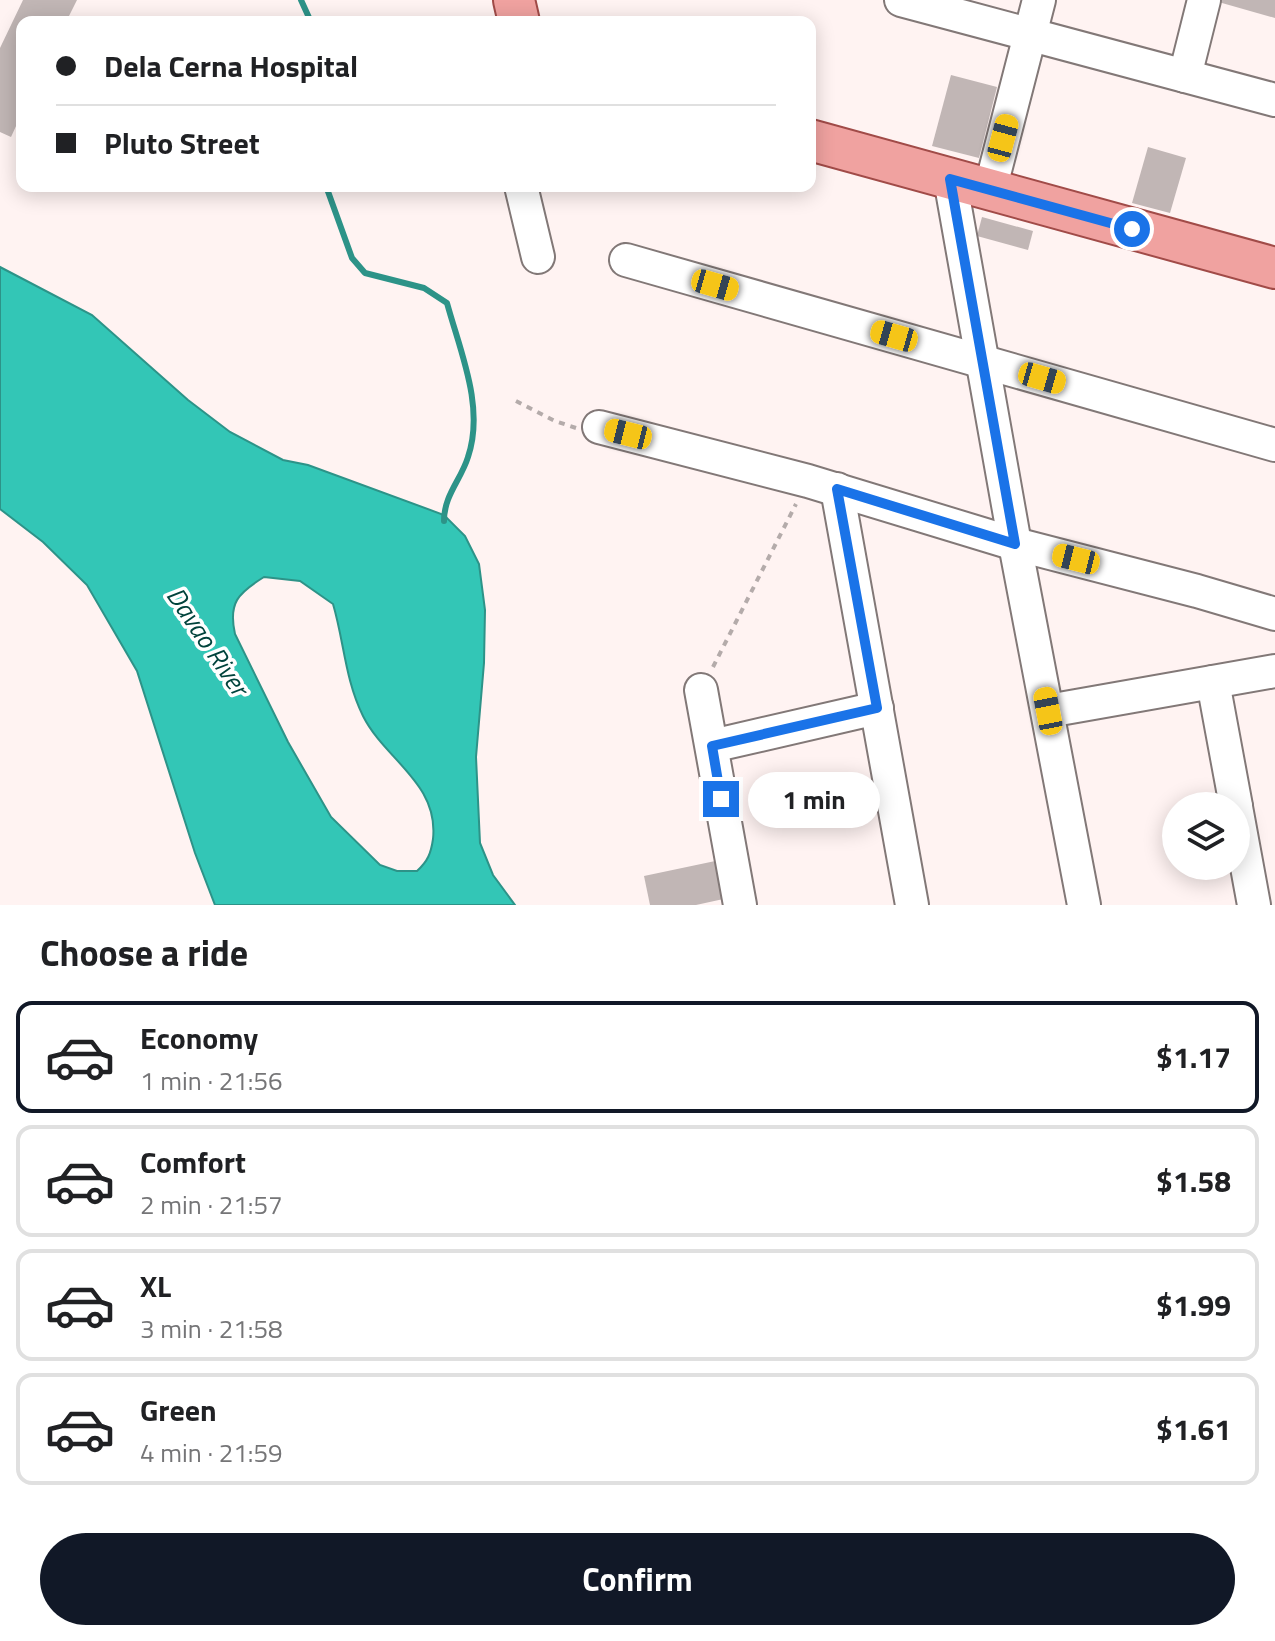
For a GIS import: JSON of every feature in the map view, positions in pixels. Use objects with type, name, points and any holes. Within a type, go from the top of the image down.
[{"type":"main road","points":[[816,142],[1275,268]]},
{"type":"street","points":[[901,0],[1275,100]]},
{"type":"street","points":[[990,190],[1039,0]]},
{"type":"street","points":[[1185,76],[1204,0]]},
{"type":"street","points":[[950,179],[1084,905]]},
{"type":"street","points":[[522,192],[538,257]]},
{"type":"street","points":[[626,260],[1275,445]]},
{"type":"street","points":[[599,427],[822,485],[1015,544],[1275,614]]},
{"type":"street","points":[[822,485],[877,708],[912,905]]},
{"type":"street","points":[[1048,711],[1275,671]]},
{"type":"street","points":[[1213,682],[1233,792]]},
{"type":"street","points":[[701,690],[740,905]]},
{"type":"street","points":[[712,746],[877,708]]},
{"type":"street","points":[[1249,880],[1254,905]]},
{"type":"path","points":[[516,401],[571,428],[599,427]]},
{"type":"path","points":[[701,690],[822,485]]},
{"type":"water","name":"Davao River","points":[[0,267],[92,315],[188,400],[230,432],[283,460],[308,465],[444,515],[465,536],[479,564],[485,610],[476,757],[480,843],[493,875],[515,905],[215,905],[195,853],[137,671],[87,585],[43,542],[0,509]],"holes":[[[264,577],[300,581],[333,604],[348,674],[363,716],[428,802],[433,819],[433,839],[428,856],[417,871],[397,871],[380,865],[331,817],[288,742],[235,634],[234,607],[248,588]]]},
{"type":"building","points":[[23,0],[77,0],[69,16],[16,16],[16,126],[11,137],[0,132],[0,48]]},
{"type":"building","points":[[1275,0],[1275,18],[1215,1]]},
{"type":"building","points":[[951,75],[997,87],[979,158],[932,146]]},
{"type":"building","points":[[1148,147],[1186,158],[1170,213],[1132,203]]},
{"type":"building","points":[[982,217],[1033,231],[1028,250],[977,236]]},
{"type":"building","points":[[720,860],[728,898],[696,905],[650,905],[644,876]]},
{"type":"waterway","points":[[301,0],[308,16]]},
{"type":"waterway","points":[[328,192],[352,258],[365,273],[424,288],[447,303],[469,379],[474,419],[468,457],[450,495],[444,521]]},
{"type":"route","points":[[721,799],[712,746],[877,708],[837,489],[1015,544],[950,179],[1132,229]]}]
